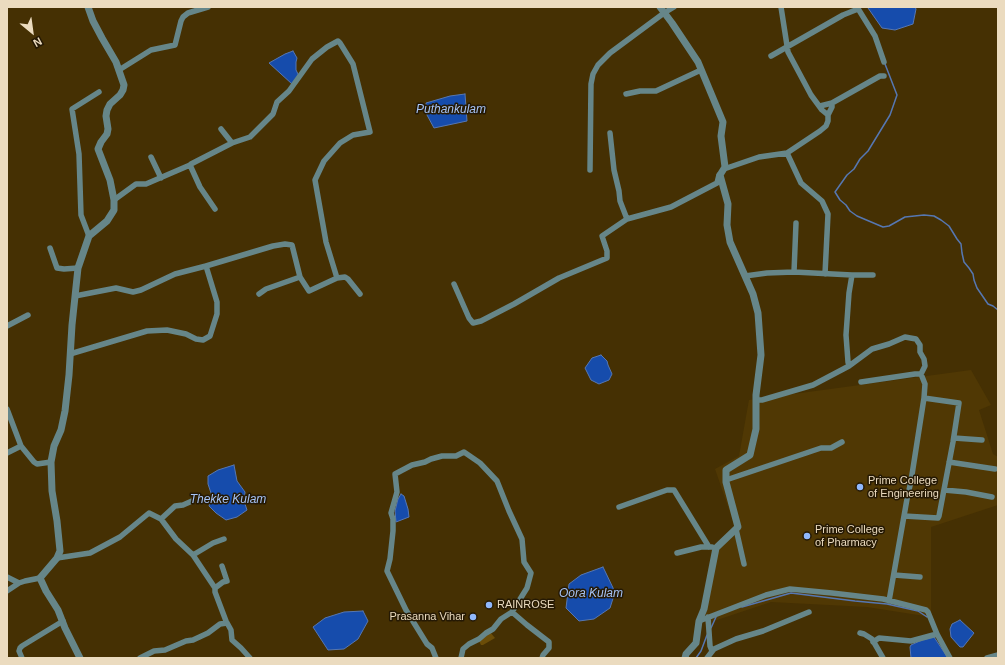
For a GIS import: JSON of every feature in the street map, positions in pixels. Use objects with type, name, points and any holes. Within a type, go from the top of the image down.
[{"type":"street","points":[[7,591],[25,580],[40,578],[57,558],[60,551],[52,491],[51,462],[54,446],[61,430],[65,410],[78,268],[89,236],[107,220],[114,210],[114,200],[110,180],[98,149],[107,134],[107,110],[110,104],[123,90],[124,85],[116,62],[93,21],[88,7]]},
{"type":"street","points":[[119,70],[150,50],[175,45],[183,17],[188,13],[208,7]]},
{"type":"street","points":[[590,170],[592,84],[598,65],[610,52],[662,10],[674,7]]},
{"type":"street","points":[[781,7],[788,52],[811,95],[822,110],[828,115]]},
{"type":"street","points":[[770,56],[857,8],[875,36],[884,62]]},
{"type":"street","points":[[454,284],[469,318],[473,323],[481,321],[559,278],[607,258],[607,251],[602,236],[627,219],[671,207],[717,183],[725,167],[721,136],[723,122],[698,62],[662,10]]},
{"type":"street","points":[[191,164],[232,143],[250,137],[273,114],[277,102],[289,91],[312,59],[327,47],[338,41],[353,64],[370,132],[353,135],[340,143],[324,161],[315,180],[326,242],[337,278]]},
{"type":"street","points":[[626,94],[640,91],[656,91],[701,70]]},
{"type":"street","points":[[820,106],[832,103],[880,76],[884,76]]},
{"type":"street","points":[[89,236],[81,216],[79,154],[72,108],[98,92]]},
{"type":"street","points":[[725,167],[724,169],[759,157],[787,153],[826,126],[832,103]]},
{"type":"street","points":[[221,129],[232,143]]},
{"type":"street","points":[[610,133],[614,170],[620,201],[627,219]]},
{"type":"street","points":[[787,153],[801,183],[822,201],[828,214],[825,274]]},
{"type":"street","points":[[150,156],[161,178]]},
{"type":"street","points":[[114,200],[136,184],[146,184],[190,165],[200,187],[215,209]]},
{"type":"street","points":[[720,175],[728,204],[727,225],[730,242],[746,276],[758,313],[761,355],[756,400],[756,429],[750,455],[726,470],[726,480],[738,527],[736,529],[744,564]]},
{"type":"street","points":[[794,272],[796,223]]},
{"type":"street","points":[[75,296],[116,288],[134,292],[175,274],[273,246],[285,244],[292,246],[300,277],[309,291],[337,278],[345,277],[348,278],[360,294]]},
{"type":"street","points":[[50,248],[57,268],[78,268]]},
{"type":"street","points":[[70,354],[147,331],[167,330],[186,334],[196,339],[203,340],[210,336],[217,314],[217,302],[206,266]]},
{"type":"street","points":[[746,276],[767,273],[794,272],[873,275]]},
{"type":"street","points":[[850,366],[848,362],[846,335],[852,275]]},
{"type":"street","points":[[259,294],[266,289],[300,277]]},
{"type":"street","points":[[7,326],[28,315]]},
{"type":"street","points":[[756,400],[762,400],[813,385],[850,366],[872,348],[889,344],[905,337],[916,339],[920,345],[920,352],[924,359],[925,366],[921,374],[925,384],[924,398],[911,481],[889,601]]},
{"type":"street","points":[[861,382],[921,374]]},
{"type":"street","points":[[904,516],[938,518],[954,438],[959,403],[924,398]]},
{"type":"street","points":[[7,409],[21,446],[34,462],[37,464],[51,462]]},
{"type":"street","points":[[954,438],[982,440]]},
{"type":"street","points":[[726,480],[821,448],[831,448],[842,442]]},
{"type":"street","points":[[7,453],[21,446]]},
{"type":"street","points":[[436,658],[432,648],[427,644],[406,610],[387,571],[390,559],[393,530],[393,519],[391,513],[397,492],[394,474],[412,465],[431,459],[442,456],[456,456],[464,452],[480,463],[497,481],[509,512],[522,539],[524,562],[531,573],[527,588],[512,612],[501,619],[493,629],[463,649],[461,658]]},
{"type":"street","points":[[949,462],[995,469]]},
{"type":"street","points":[[619,507],[667,490],[674,490],[712,547],[704,609],[699,621],[696,643],[686,654],[685,658]]},
{"type":"street","points":[[944,490],[992,497]]},
{"type":"street","points":[[161,518],[175,506],[183,505],[192,501]]},
{"type":"street","points":[[57,558],[90,554],[120,537],[150,513],[161,518],[176,538],[193,556],[215,588],[215,592],[231,630],[232,640],[250,658]]},
{"type":"street","points":[[677,553],[700,547],[712,547],[736,529]]},
{"type":"street","points":[[193,556],[213,543],[224,539]]},
{"type":"street","points":[[215,588],[222,582],[227,581],[222,566]]},
{"type":"street","points":[[894,575],[920,577]]},
{"type":"street","points":[[7,577],[19,583]]},
{"type":"street","points":[[40,578],[58,610],[80,658]]},
{"type":"street","points":[[699,621],[766,595],[790,589],[889,601],[926,610],[950,658]]},
{"type":"street","points":[[512,612],[526,625],[549,642],[549,648],[542,658]]},
{"type":"street","points":[[707,658],[714,649],[809,612]]},
{"type":"street","points":[[708,617],[710,646],[712,651]]},
{"type":"street","points":[[22,658],[19,651],[22,646],[63,621]]},
{"type":"street","points":[[140,658],[154,651],[165,650],[193,640],[208,633],[220,624],[227,623]]},
{"type":"street","points":[[860,633],[872,639],[883,658]]},
{"type":"street","points":[[873,642],[879,638],[911,642],[937,634]]},
{"type":"street","points":[[987,658],[998,655]]},
{"type":"shaded area","name":"Prime College of Engineering","points":[[971,370],[991,405],[979,410],[993,454],[998,457],[998,505],[931,527],[931,617],[867,607],[771,602],[705,624],[707,589],[713,565],[711,548],[735,527],[715,469],[739,456],[749,400]]},
{"type":"shaded area","points":[[490,632],[495,638],[481,645],[479,641]]},
{"type":"water","points":[[915,7],[916,9],[913,24],[895,30],[882,28],[868,8]]},
{"type":"water","points":[[293,51],[297,58],[296,70],[299,76],[292,84],[269,63]]},
{"type":"water","name":"Puthankulam","points":[[465,94],[467,121],[434,128],[427,115],[426,103],[450,96]]},
{"type":"water","points":[[601,355],[607,361],[612,374],[609,380],[599,384],[591,380],[585,368],[592,358]]},
{"type":"water","name":"Thekke Kulam","points":[[234,465],[237,481],[245,492],[244,501],[247,510],[237,517],[226,520],[209,506],[212,496],[208,484],[208,476],[218,470]]},
{"type":"water","points":[[401,494],[404,496],[409,517],[396,522],[395,511]]},
{"type":"water","name":"Oora Kulam","points":[[603,567],[615,592],[610,608],[594,619],[579,621],[566,608],[569,584],[581,575]]},
{"type":"water","points":[[363,611],[368,621],[358,639],[344,649],[328,650],[313,627],[325,618],[344,612]]},
{"type":"water","points":[[960,620],[974,633],[963,647],[960,647],[951,637],[950,629],[952,624]]},
{"type":"water","points":[[934,637],[948,658],[911,658],[911,645]]},
{"type":"waterway","points":[[885,64],[897,95],[890,115],[868,151],[860,159],[854,169],[847,175],[835,192],[850,211],[857,216],[883,227],[889,226],[905,217],[924,215],[934,216],[941,220],[949,226],[961,244],[964,262],[973,274],[977,288],[988,304],[998,310]]},
{"type":"waterway","points":[[742,607],[791,593],[887,604],[918,611],[927,617]]},
{"type":"waterway","points":[[711,628],[716,617]]},
{"type":"waterway","points":[[696,658],[701,651],[707,635]]},
{"type":"place","name":"Prime College of Engineering","points":[[860,487]]},
{"type":"place","name":"Prime College of Pharmacy","points":[[807,536]]},
{"type":"place","name":"RAINROSE","points":[[489,605]]},
{"type":"place","name":"Prasanna Vihar","points":[[473,617]]}]
